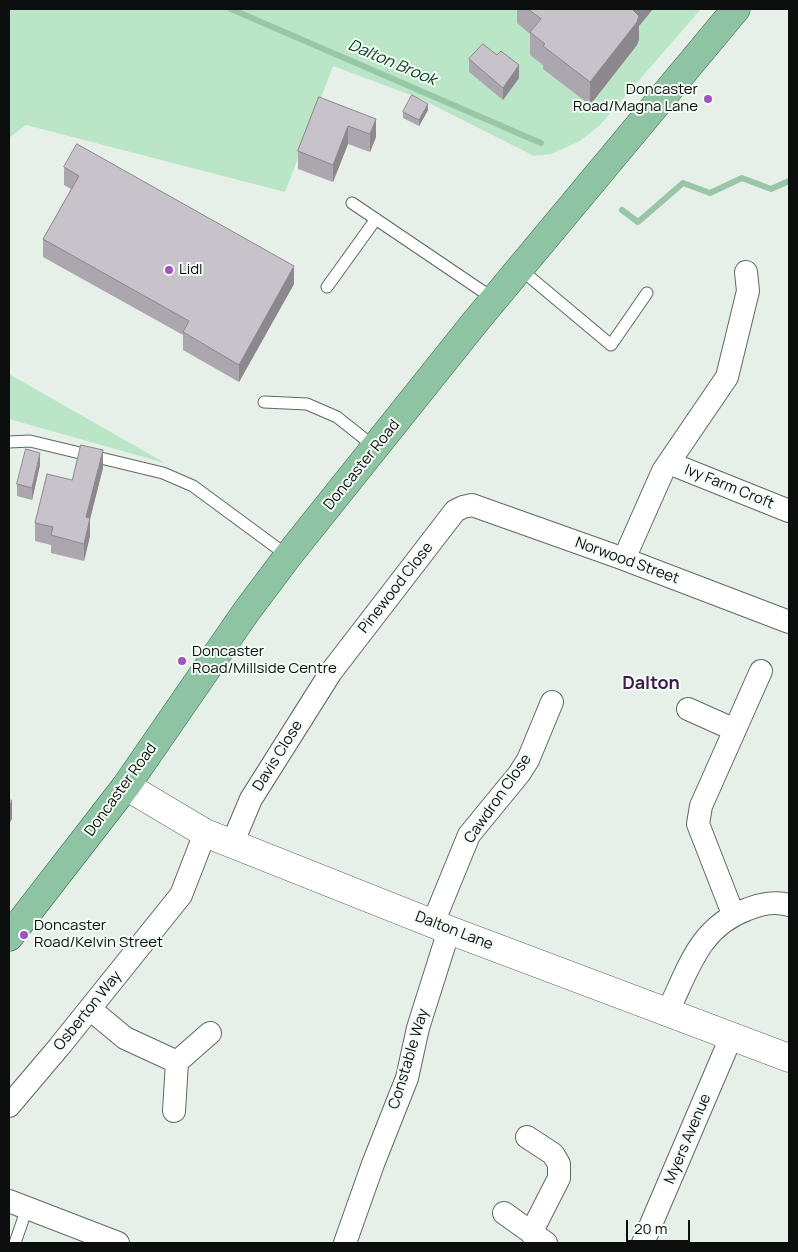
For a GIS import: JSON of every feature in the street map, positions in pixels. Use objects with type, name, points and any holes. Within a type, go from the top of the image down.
[{"type":"main road","name":"Doncaster Road","points":[[9,937],[126,786],[241,620],[288,556],[494,299],[736,9]]},
{"type":"street","name":"Ivy Farm Croft","points":[[624,559],[663,472],[727,377],[753,286]]},
{"type":"street","name":"Ivy Farm Croft","points":[[669,463],[789,511]]},
{"type":"street","name":"Norwood Street","points":[[463,507],[472,505],[624,559],[789,622]]},
{"type":"street","name":"Pinewood Close","points":[[331,672],[456,511],[463,507]]},
{"type":"street","points":[[733,914],[698,824],[701,806],[761,671]]},
{"type":"street","name":"Davis Close","points":[[232,844],[251,799],[331,672]]},
{"type":"street","name":"Cawdron Close","points":[[441,927],[469,835],[528,760],[552,702]]},
{"type":"street","points":[[688,709],[735,730]]},
{"type":"street","name":"Dalton Lane","points":[[126,786],[205,833],[441,927],[789,1058]]},
{"type":"street","name":"Osberton Way","points":[[9,1106],[90,1009],[181,894],[205,833]]},
{"type":"street","points":[[668,1011],[702,942],[715,927],[733,914],[759,905],[789,905]]},
{"type":"street","name":"Constable Way","points":[[345,1243],[373,1164],[407,1078],[441,927]]},
{"type":"street","points":[[90,1009],[125,1038],[177,1062]]},
{"type":"street","points":[[174,1111],[177,1062],[210,1032]]},
{"type":"street","name":"Myers Avenue","points":[[643,1243],[732,1035]]},
{"type":"street","points":[[504,1213],[539,1238],[559,1178],[559,1164],[553,1154],[528,1137]]},
{"type":"street","points":[[18,1204],[118,1243]]},
{"type":"lane","points":[[352,203],[494,299]]},
{"type":"lane","points":[[327,287],[376,219]]},
{"type":"lane","points":[[520,268],[611,345],[648,293]]},
{"type":"lane","points":[[264,402],[307,404],[337,417],[376,448]]},
{"type":"lane","points":[[9,442],[30,441],[163,473],[193,486],[288,556]]},
{"type":"lane","points":[[15,1243],[18,1204]]},
{"type":"green space","points":[[9,9],[701,9],[600,125],[580,141],[551,154],[534,156],[419,98],[333,66],[285,192],[26,125],[9,138]]},
{"type":"green space","points":[[9,374],[165,463],[9,419]]},
{"type":"building","points":[[528,9],[634,9],[639,16],[637,22],[590,82],[543,46],[545,44],[530,32],[541,19]]},
{"type":"building","points":[[483,44],[497,55],[501,51],[519,65],[503,88],[469,59]]},
{"type":"building","points":[[412,95],[428,104],[419,120],[403,112]]},
{"type":"building","points":[[319,97],[376,119],[370,134],[348,126],[333,165],[298,151]]},
{"type":"building","name":"Lidl","points":[[77,144],[294,266],[239,365],[183,332],[189,321],[43,239],[79,176],[64,167]]},
{"type":"building","points":[[81,445],[103,450],[86,517],[90,518],[84,544],[51,535],[53,527],[35,523],[47,474],[72,480]]},
{"type":"building","points":[[26,449],[40,453],[32,488],[17,484]]},
{"type":"waterway","name":"Dalton Brook","points":[[231,9],[541,143]]},
{"type":"waterway","name":"Dalton Brook","points":[[622,210],[638,222],[683,183],[710,193],[742,178],[771,189],[789,181]]},
{"type":"place","name":"Doncaster Road/Magna Lane","points":[[708,99]]},
{"type":"place","name":"Lidl","points":[[169,270]]},
{"type":"place","name":"Doncaster Road/Millside Centre","points":[[182,661]]},
{"type":"place","name":"Doncaster Road/Kelvin Street","points":[[24,935]]},
{"type":"district","name":"Dalton","points":[[651,684]]}]
